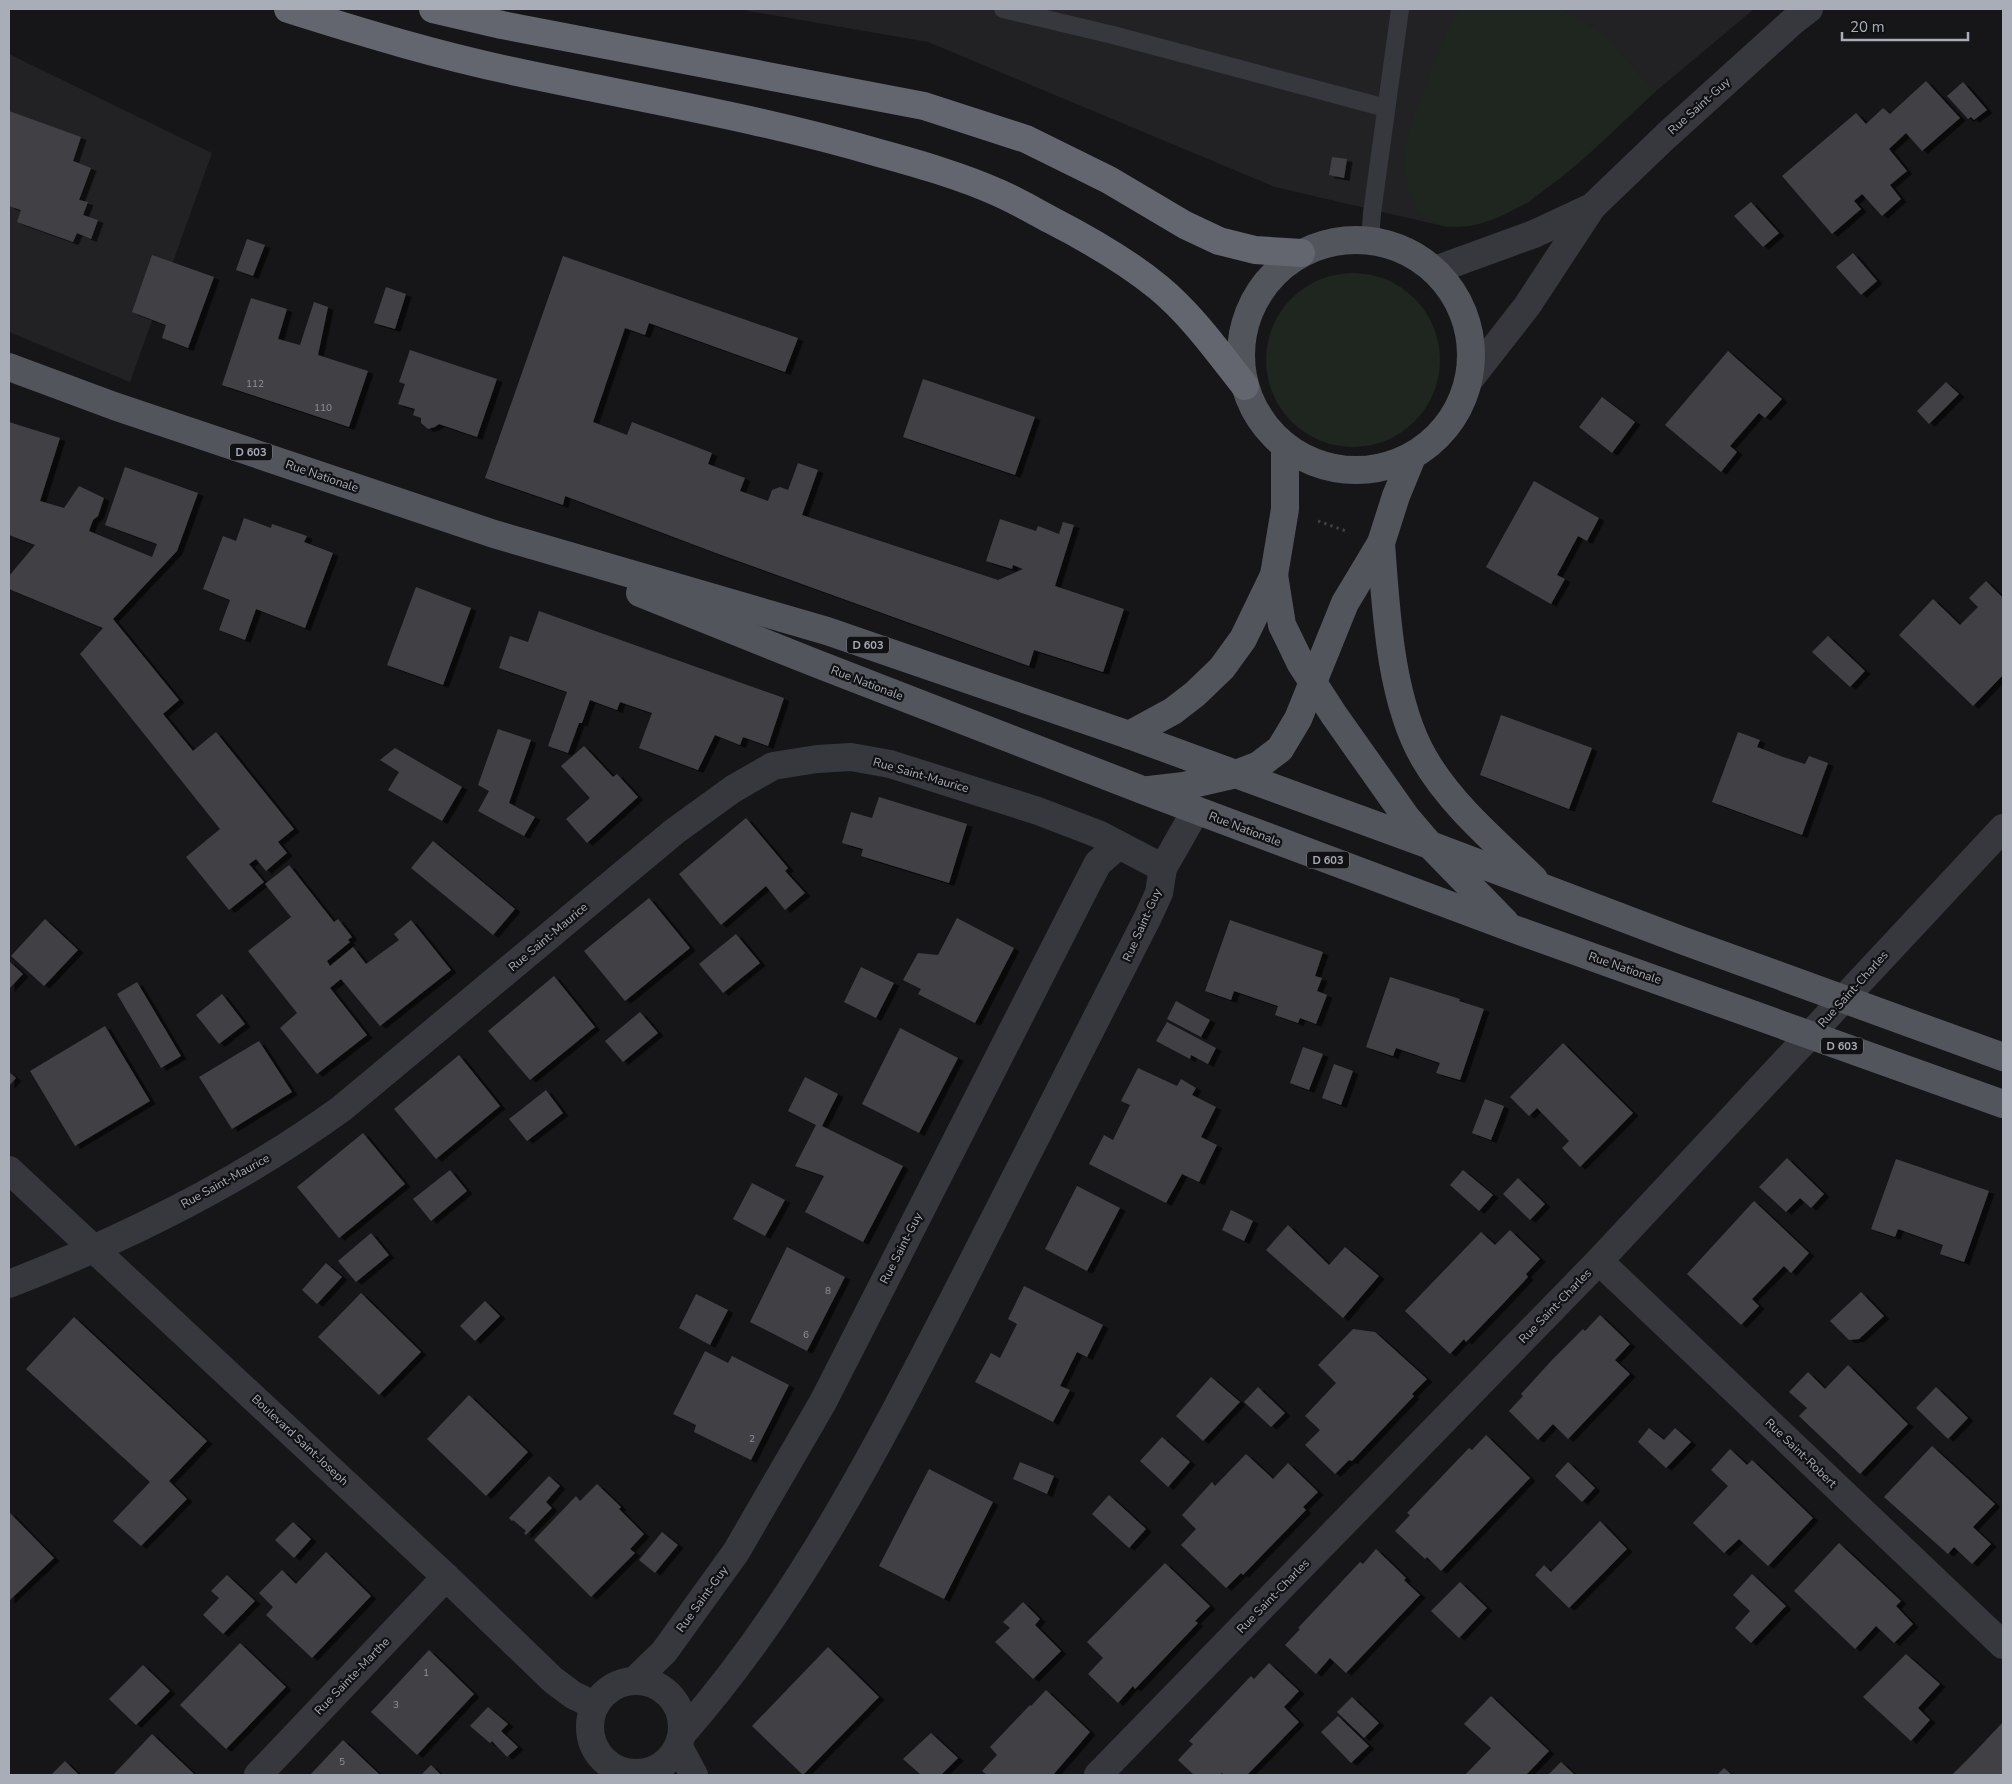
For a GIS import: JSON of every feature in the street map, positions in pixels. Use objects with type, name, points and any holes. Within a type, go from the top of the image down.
[{"type":"highway","points":[[288,9],[312,14],[440,54],[517,72],[704,109],[829,138],[924,166],[998,192],[1088,239],[1126,263],[1158,287],[1208,339],[1245,386]]},
{"type":"highway","points":[[433,9],[502,25],[924,106],[1026,140],[1108,180],[1185,225],[1219,241],[1254,250],[1301,254]]},
{"type":"highway","points":[[478,9],[502,25]]},
{"type":"main road","points":[[1370,240],[1404,250],[1435,270],[1454,293],[1467,320],[1472,349],[1470,379],[1458,410],[1439,437],[1412,457],[1380,468],[1347,471],[1314,463],[1285,447],[1268,429],[1254,409],[1245,386],[1240,355],[1244,325],[1257,296],[1276,272],[1301,254],[1334,241],[1370,240]]},
{"type":"main road","name":"Rue Nationale","points":[[9,366],[114,406],[494,534],[827,631],[1129,735],[1543,887],[1690,944],[2003,1058]]},
{"type":"main road","points":[[1129,735],[1174,711],[1196,694],[1222,668],[1243,639],[1274,575],[1285,510],[1285,447]]},
{"type":"main road","points":[[1145,791],[1184,786],[1236,774],[1259,765],[1280,749],[1298,719],[1345,603],[1381,543],[1396,496],[1412,457]]},
{"type":"main road","name":"Rue Nationale","points":[[494,534],[815,663],[1145,791],[1511,928],[2003,1104]]},
{"type":"main road","points":[[1381,543],[1387,620],[1396,672],[1410,728],[1424,759],[1472,819],[1543,887]]},
{"type":"main road","points":[[1274,575],[1282,625],[1301,664],[1382,785],[1430,846],[1511,928]]},
{"type":"street","name":"Rue Saint-Guy","points":[[1470,379],[1527,306],[1592,207],[1673,129],[1785,28],[1809,9]]},
{"type":"street","name":"Rue Saint-Guy","points":[[1435,270],[1534,234],[1592,207]]},
{"type":"street","name":"Rue Saint-Maurice","points":[[9,1284],[93,1249],[220,1186],[307,1134],[341,1109],[675,831],[733,790],[773,766],[817,759],[851,757],[890,764],[1038,810],[1119,845]]},
{"type":"street","name":"Rue Saint-Guy","points":[[681,1740],[717,1694],[791,1591],[886,1431],[1148,917],[1159,893],[1163,868],[1196,810]]},
{"type":"street","name":"Rue Saint-Charles","points":[[1098,1775],[1599,1261],[2003,828]]},
{"type":"street","name":"Rue Saint-Guy","points":[[635,1680],[664,1652],[736,1552],[823,1402],[1098,863],[1119,845]]},
{"type":"street","points":[[1119,845],[1163,868]]},
{"type":"street","name":"Boulevard Saint-Joseph","points":[[9,1170],[446,1577],[553,1680],[573,1694],[594,1705]]},
{"type":"street","name":"Rue Saint-Robert","points":[[1599,1261],[2003,1646]]},
{"type":"street","name":"Rue Sainte-Marthe","points":[[258,1775],[446,1577]]},
{"type":"street","points":[[681,1740],[665,1763],[647,1774],[612,1772],[600,1757],[591,1741],[589,1723],[594,1705],[611,1686],[635,1680],[655,1684],[672,1695],[681,1713],[681,1740],[694,1775]]},
{"type":"lane","points":[[1003,9],[1113,35],[1386,108]]},
{"type":"lane","points":[[1370,240],[1400,9]]},
{"type":"path","points":[[1317,521],[1348,532]]},
{"type":"shaded area","points":[[737,9],[1754,9],[1655,92],[1571,168],[1529,202],[1499,217],[1473,225],[1447,227],[1275,187],[928,42]]},
{"type":"shaded area","points":[[1460,9],[1560,9],[1602,33],[1655,92],[1594,150],[1523,205],[1498,217],[1474,225],[1459,227],[1439,224],[1423,215],[1409,192],[1405,164],[1408,135],[1413,117],[1443,40]]},
{"type":"shaded area","points":[[9,54],[212,153],[130,382],[9,332]]},
{"type":"shaded area","points":[[1362,273],[1386,279],[1402,287],[1415,298],[1426,311],[1434,327],[1439,343],[1439,377],[1434,393],[1426,409],[1415,422],[1402,433],[1378,444],[1362,447],[1344,447],[1328,444],[1304,433],[1280,409],[1267,377],[1266,351],[1269,335],[1280,311],[1304,287],[1336,274]]},
{"type":"building","points":[[1926,81],[1960,118],[1922,151],[1906,133],[1889,149],[1907,171],[1890,185],[1901,199],[1882,216],[1862,194],[1854,201],[1861,209],[1832,234],[1782,176],[1856,113],[1866,124],[1883,108],[1890,114]]},
{"type":"building","points":[[1963,82],[1987,110],[1974,120],[1971,117],[1968,119],[1947,96]]},
{"type":"building","points":[[9,111],[81,137],[73,161],[91,168],[79,200],[88,202],[83,215],[98,220],[91,239],[77,233],[73,242],[17,222],[21,210],[9,206]]},
{"type":"building","points":[[1332,157],[1347,159],[1344,178],[1329,175]]},
{"type":"building","points":[[1751,202],[1779,233],[1763,247],[1734,216]]},
{"type":"building","points":[[247,239],[265,245],[253,276],[236,270]]},
{"type":"building","points":[[1853,253],[1877,281],[1861,295],[1836,267]]},
{"type":"building","points":[[152,255],[214,277],[188,348],[162,338],[166,325],[132,312]]},
{"type":"building","points":[[563,256],[798,338],[785,372],[649,323],[645,335],[625,328],[593,422],[627,435],[632,422],[712,453],[708,464],[745,478],[740,491],[768,501],[772,490],[780,487],[788,490],[798,463],[818,470],[802,515],[998,580],[1023,569],[1013,565],[1012,569],[986,561],[1000,519],[1036,531],[1038,526],[1059,534],[1063,522],[1074,525],[1055,586],[1124,609],[1103,672],[1034,650],[1029,666],[716,553],[565,496],[563,505],[485,478]]},
{"type":"building","points":[[386,287],[406,294],[395,329],[374,323]]},
{"type":"building","points":[[251,298],[287,309],[278,339],[300,345],[314,302],[328,307],[318,355],[368,371],[349,427],[222,385]]},
{"type":"building","points":[[410,350],[497,379],[477,437],[439,424],[428,429],[421,423],[421,418],[413,415],[415,409],[398,404],[405,384],[399,382]]},
{"type":"building","points":[[1728,351],[1782,399],[1765,418],[1759,413],[1730,446],[1737,452],[1721,472],[1665,425]]},
{"type":"building","points":[[923,379],[1035,417],[1015,475],[903,437]]},
{"type":"building","points":[[1946,382],[1959,394],[1929,424],[1917,411]]},
{"type":"building","points":[[1602,397],[1635,422],[1612,453],[1579,427]]},
{"type":"building","points":[[9,422],[60,438],[40,501],[64,508],[79,486],[104,498],[98,516],[93,520],[89,531],[152,557],[157,544],[105,525],[125,467],[198,493],[177,551],[113,619],[179,700],[163,714],[193,751],[216,732],[294,829],[278,842],[287,853],[266,871],[256,859],[249,864],[264,882],[229,910],[186,857],[220,829],[80,654],[103,628],[9,589],[9,576],[35,545],[9,535]]},
{"type":"building","points":[[1534,481],[1599,518],[1587,541],[1578,536],[1557,575],[1565,579],[1551,604],[1486,567]]},
{"type":"building","points":[[244,518],[271,528],[272,524],[307,536],[304,542],[333,553],[305,628],[256,609],[245,640],[219,630],[230,600],[203,589],[223,536],[236,541]]},
{"type":"building","points":[[1986,581],[2003,598],[2003,675],[1973,706],[1899,635],[1933,599],[1960,625],[1978,607],[1969,598]]},
{"type":"building","points":[[416,587],[471,608],[443,685],[387,665]]},
{"type":"building","points":[[539,611],[784,698],[768,746],[743,737],[740,745],[715,735],[698,770],[639,748],[652,713],[620,702],[617,710],[590,700],[568,753],[548,746],[567,692],[499,668],[510,636],[528,642]]},
{"type":"building","points":[[1828,636],[1865,671],[1850,687],[1812,652]]},
{"type":"building","points":[[1501,715],[1592,748],[1569,809],[1480,775]]},
{"type":"building","points":[[498,729],[531,740],[509,803],[535,817],[524,836],[478,811],[489,791],[478,785]]},
{"type":"building","points":[[1738,732],[1760,740],[1757,747],[1783,757],[1805,764],[1809,756],[1828,763],[1802,835],[1712,802]]},
{"type":"building","points":[[584,746],[613,777],[617,774],[638,797],[587,843],[566,819],[590,798],[561,766]]},
{"type":"building","points":[[395,748],[462,787],[442,821],[388,790],[399,772],[380,760]]},
{"type":"building","points":[[879,797],[967,824],[949,883],[861,856],[863,849],[842,843],[851,812],[872,818]]},
{"type":"building","points":[[746,818],[788,868],[785,871],[805,893],[785,910],[766,886],[721,925],[679,874]]},
{"type":"building","points":[[433,841],[515,909],[493,935],[411,868]]},
{"type":"building","points":[[289,865],[334,922],[338,919],[352,937],[348,940],[350,942],[327,961],[330,966],[353,947],[366,964],[399,940],[394,934],[411,920],[451,970],[380,1026],[341,979],[330,988],[367,1035],[317,1074],[280,1028],[297,1013],[248,951],[291,917],[265,884]]},
{"type":"building","points":[[649,898],[690,948],[625,1001],[584,951]]},
{"type":"building","points":[[957,918],[1014,948],[975,1023],[918,994],[921,989],[903,980],[918,953],[938,955]]},
{"type":"building","points":[[45,919],[78,950],[44,986],[11,956]]},
{"type":"building","points":[[1230,920],[1323,952],[1315,976],[1322,978],[1317,991],[1327,995],[1316,1024],[1300,1018],[1298,1023],[1275,1015],[1278,1006],[1234,991],[1231,1000],[1205,991]]},
{"type":"building","points":[[736,934],[760,963],[723,993],[699,964]]},
{"type":"building","points":[[9,961],[23,974],[9,989]]},
{"type":"building","points":[[861,967],[894,983],[876,1018],[844,1002]]},
{"type":"building","points":[[554,976],[595,1027],[530,1080],[488,1031]]},
{"type":"building","points":[[1390,977],[1460,999],[1459,1001],[1484,1009],[1460,1080],[1436,1073],[1440,1063],[1396,1048],[1393,1056],[1366,1047]]},
{"type":"building","points":[[137,982],[181,1056],[161,1068],[117,994]]},
{"type":"building","points":[[222,994],[245,1024],[219,1044],[196,1015]]},
{"type":"building","points":[[1176,1001],[1210,1020],[1201,1037],[1167,1019]]},
{"type":"building","points":[[640,1012],[658,1033],[623,1062],[605,1041]]},
{"type":"building","points":[[1167,1022],[1216,1048],[1208,1064],[1191,1055],[1190,1059],[1156,1041]]},
{"type":"building","points":[[105,1026],[150,1101],[75,1146],[30,1071]]},
{"type":"building","points":[[900,1028],[958,1058],[919,1133],[862,1104]]},
{"type":"building","points":[[259,1041],[292,1092],[232,1129],[199,1077]]},
{"type":"building","points":[[1563,1043],[1633,1113],[1580,1167],[1562,1148],[1569,1141],[1537,1108],[1529,1116],[1510,1097]]},
{"type":"building","points":[[1303,1047],[1323,1054],[1309,1090],[1290,1083]]},
{"type":"building","points":[[459,1055],[500,1106],[436,1159],[394,1109]]},
{"type":"building","points":[[1334,1064],[1353,1071],[1341,1105],[1322,1098]]},
{"type":"building","points":[[1138,1068],[1177,1086],[1181,1079],[1196,1088],[1192,1095],[1216,1107],[1201,1137],[1217,1145],[1199,1182],[1182,1174],[1166,1203],[1089,1164],[1104,1135],[1113,1140],[1130,1105],[1121,1101]]},
{"type":"building","points":[[9,1072],[16,1078],[9,1086]]},
{"type":"building","points":[[805,1077],[838,1094],[822,1126],[903,1166],[863,1242],[805,1212],[824,1176],[795,1166],[816,1125],[788,1111]]},
{"type":"building","points":[[546,1090],[563,1113],[527,1141],[509,1119]]},
{"type":"building","points":[[1485,1099],[1504,1106],[1491,1140],[1472,1133]]},
{"type":"building","points":[[363,1133],[405,1184],[339,1238],[297,1187]]},
{"type":"building","points":[[1787,1158],[1824,1194],[1811,1208],[1800,1198],[1786,1212],[1759,1187]]},
{"type":"building","points":[[1896,1159],[1989,1191],[1964,1262],[1940,1254],[1943,1245],[1898,1229],[1895,1237],[1871,1229]]},
{"type":"building","points":[[450,1170],[467,1191],[431,1221],[413,1199]]},
{"type":"building","points":[[1463,1170],[1493,1195],[1479,1211],[1450,1185]]},
{"type":"building","points":[[1518,1178],[1545,1204],[1530,1220],[1503,1194]]},
{"type":"building","points":[[752,1183],[785,1200],[765,1236],[733,1219]]},
{"type":"building","points":[[1077,1186],[1120,1208],[1087,1271],[1045,1249]]},
{"type":"building","points":[[1754,1201],[1809,1253],[1791,1273],[1784,1266],[1752,1299],[1759,1306],[1741,1325],[1687,1274]]},
{"type":"building","points":[[1231,1210],[1253,1221],[1244,1241],[1222,1230]]},
{"type":"building","points":[[1288,1225],[1329,1265],[1345,1247],[1379,1276],[1343,1318],[1266,1250]]},
{"type":"building","points":[[1510,1230],[1540,1259],[1526,1274],[1528,1277],[1498,1309],[1466,1342],[1464,1339],[1450,1354],[1405,1311],[1481,1232],[1495,1245]]},
{"type":"building","points":[[371,1233],[389,1255],[356,1282],[338,1261]]},
{"type":"building","points":[[787,1247],[845,1277],[807,1351],[750,1322]]},
{"type":"building","points":[[326,1263],[342,1277],[317,1304],[302,1290]]},
{"type":"building","points":[[1024,1286],[1103,1325],[1087,1357],[1077,1352],[1060,1386],[1070,1390],[1053,1422],[975,1382],[991,1353],[1000,1358],[1017,1324],[1008,1319]]},
{"type":"building","points":[[1861,1292],[1884,1316],[1859,1339],[1849,1340],[1830,1321]]},
{"type":"building","points":[[361,1293],[421,1352],[379,1395],[318,1337]]},
{"type":"building","points":[[696,1294],[728,1310],[710,1345],[679,1328]]},
{"type":"building","points":[[485,1301],[500,1316],[475,1341],[460,1326]]},
{"type":"building","points":[[1600,1315],[1630,1344],[1615,1360],[1630,1374],[1568,1439],[1553,1424],[1538,1440],[1509,1411],[1523,1396],[1521,1394],[1552,1360]]},
{"type":"building","points":[[74,1317],[207,1441],[169,1481],[187,1499],[141,1546],[113,1521],[150,1482],[26,1369]]},
{"type":"building","points":[[1353,1329],[1375,1332],[1427,1379],[1412,1394],[1414,1396],[1352,1461],[1349,1460],[1335,1474],[1305,1445],[1320,1430],[1305,1416],[1336,1383],[1318,1365]]},
{"type":"building","points":[[705,1351],[728,1363],[732,1356],[789,1385],[751,1460],[694,1432],[696,1425],[673,1414]]},
{"type":"building","points":[[1848,1365],[1908,1424],[1860,1474],[1799,1416],[1807,1408],[1789,1392],[1808,1372],[1825,1389]]},
{"type":"building","points":[[1211,1377],[1240,1402],[1203,1441],[1176,1416]]},
{"type":"building","points":[[1258,1387],[1285,1413],[1271,1427],[1244,1402]]},
{"type":"building","points":[[1936,1387],[1968,1418],[1948,1439],[1916,1408]]},
{"type":"building","points":[[469,1395],[528,1452],[486,1496],[427,1439]]},
{"type":"building","points":[[1649,1428],[1664,1440],[1675,1428],[1691,1442],[1666,1468],[1638,1442]]},
{"type":"building","points":[[1486,1435],[1530,1478],[1441,1571],[1395,1531],[1410,1515],[1407,1513],[1469,1448],[1472,1450]]},
{"type":"building","points":[[1162,1437],[1190,1462],[1168,1487],[1140,1461]]},
{"type":"building","points":[[1932,1446],[1995,1504],[1973,1527],[1991,1544],[1972,1564],[1954,1547],[1948,1554],[1884,1497]]},
{"type":"building","points":[[1730,1449],[1747,1465],[1752,1460],[1813,1518],[1768,1566],[1739,1539],[1724,1553],[1693,1523],[1728,1486],[1711,1470]]},
{"type":"building","points":[[1246,1454],[1273,1479],[1288,1463],[1318,1492],[1303,1507],[1306,1510],[1243,1575],[1241,1573],[1226,1588],[1181,1545],[1196,1529],[1182,1515],[1212,1482],[1215,1486]]},
{"type":"building","points":[[1020,1462],[1054,1476],[1047,1494],[1013,1479]]},
{"type":"building","points":[[1568,1462],[1595,1488],[1582,1502],[1555,1476]]},
{"type":"building","points":[[929,1469],[993,1502],[944,1599],[879,1566]]},
{"type":"building","points":[[549,1476],[560,1486],[546,1502],[552,1508],[526,1535],[524,1533],[526,1531],[509,1518]]},
{"type":"building","points":[[597,1484],[621,1507],[619,1509],[644,1534],[630,1549],[635,1553],[591,1597],[534,1540],[576,1496],[580,1501]]},
{"type":"building","points":[[1109,1495],[1146,1529],[1129,1548],[1092,1514]]},
{"type":"building","points":[[9,1512],[54,1558],[9,1601]]},
{"type":"building","points":[[1600,1521],[1627,1549],[1569,1608],[1535,1575],[1544,1565],[1551,1572]]},
{"type":"building","points":[[293,1522],[311,1539],[294,1558],[275,1540]]},
{"type":"building","points":[[662,1532],[678,1545],[655,1573],[639,1560]]},
{"type":"building","points":[[1839,1543],[1901,1601],[1896,1606],[1913,1624],[1894,1643],[1876,1626],[1855,1649],[1794,1591]]},
{"type":"building","points":[[1376,1549],[1406,1578],[1404,1580],[1420,1595],[1346,1673],[1330,1658],[1316,1674],[1285,1645],[1300,1629],[1298,1628],[1360,1562],[1363,1564]]},
{"type":"building","points":[[326,1552],[371,1596],[312,1658],[266,1615],[273,1607],[259,1593],[282,1570],[296,1584]]},
{"type":"building","points":[[1165,1563],[1210,1606],[1195,1621],[1198,1623],[1135,1689],[1133,1686],[1118,1703],[1088,1674],[1103,1658],[1087,1642]]},
{"type":"building","points":[[1752,1574],[1786,1606],[1751,1643],[1735,1628],[1750,1611],[1733,1595]]},
{"type":"building","points":[[227,1575],[255,1601],[223,1634],[203,1615],[219,1598],[211,1591]]},
{"type":"building","points":[[1460,1582],[1487,1608],[1459,1638],[1431,1611]]},
{"type":"building","points":[[1023,1602],[1040,1619],[1035,1625],[1061,1651],[1033,1679],[995,1642],[1010,1628],[1003,1622]]},
{"type":"building","points":[[240,1643],[286,1687],[226,1749],[180,1705]]},
{"type":"building","points":[[828,1647],[879,1697],[803,1775],[752,1726]]},
{"type":"building","points":[[429,1650],[474,1694],[417,1755],[371,1712]]},
{"type":"building","points":[[1906,1654],[1940,1684],[1918,1708],[1930,1720],[1911,1741],[1863,1697]]},
{"type":"building","points":[[1269,1663],[1299,1691],[1284,1707],[1299,1722],[1247,1775],[1224,1775],[1222,1773],[1219,1775],[1194,1775],[1178,1760],[1193,1744],[1189,1741],[1251,1676],[1254,1679]]},
{"type":"building","points":[[143,1665],[170,1691],[136,1725],[109,1699]]},
{"type":"building","points":[[1046,1690],[1090,1732],[1053,1775],[987,1775],[982,1771],[997,1755],[990,1747]]},
{"type":"building","points":[[1491,1696],[1549,1751],[1526,1775],[1465,1775],[1491,1748],[1464,1724]]},
{"type":"building","points":[[1352,1697],[1379,1723],[1364,1738],[1337,1712]]},
{"type":"building","points":[[488,1707],[508,1724],[501,1731],[518,1747],[507,1757],[492,1741],[490,1743],[470,1726]]},
{"type":"building","points":[[1338,1716],[1369,1746],[1351,1763],[1321,1732]]},
{"type":"building","points":[[2003,1722],[2003,1775],[1952,1775],[1970,1757]]},
{"type":"building","points":[[931,1733],[958,1758],[941,1775],[921,1775],[903,1759]]},
{"type":"building","points":[[152,1734],[195,1775],[113,1775]]},
{"type":"building","points":[[343,1740],[380,1775],[310,1775]]},
{"type":"building","points":[[65,1761],[79,1775],[51,1775]]},
{"type":"building","points":[[1561,1762],[1575,1775],[1548,1775]]},
{"type":"building","points":[[431,1765],[441,1775],[421,1775]]},
{"type":"building","points":[[1724,1768],[1732,1775],[1717,1775]]}]
